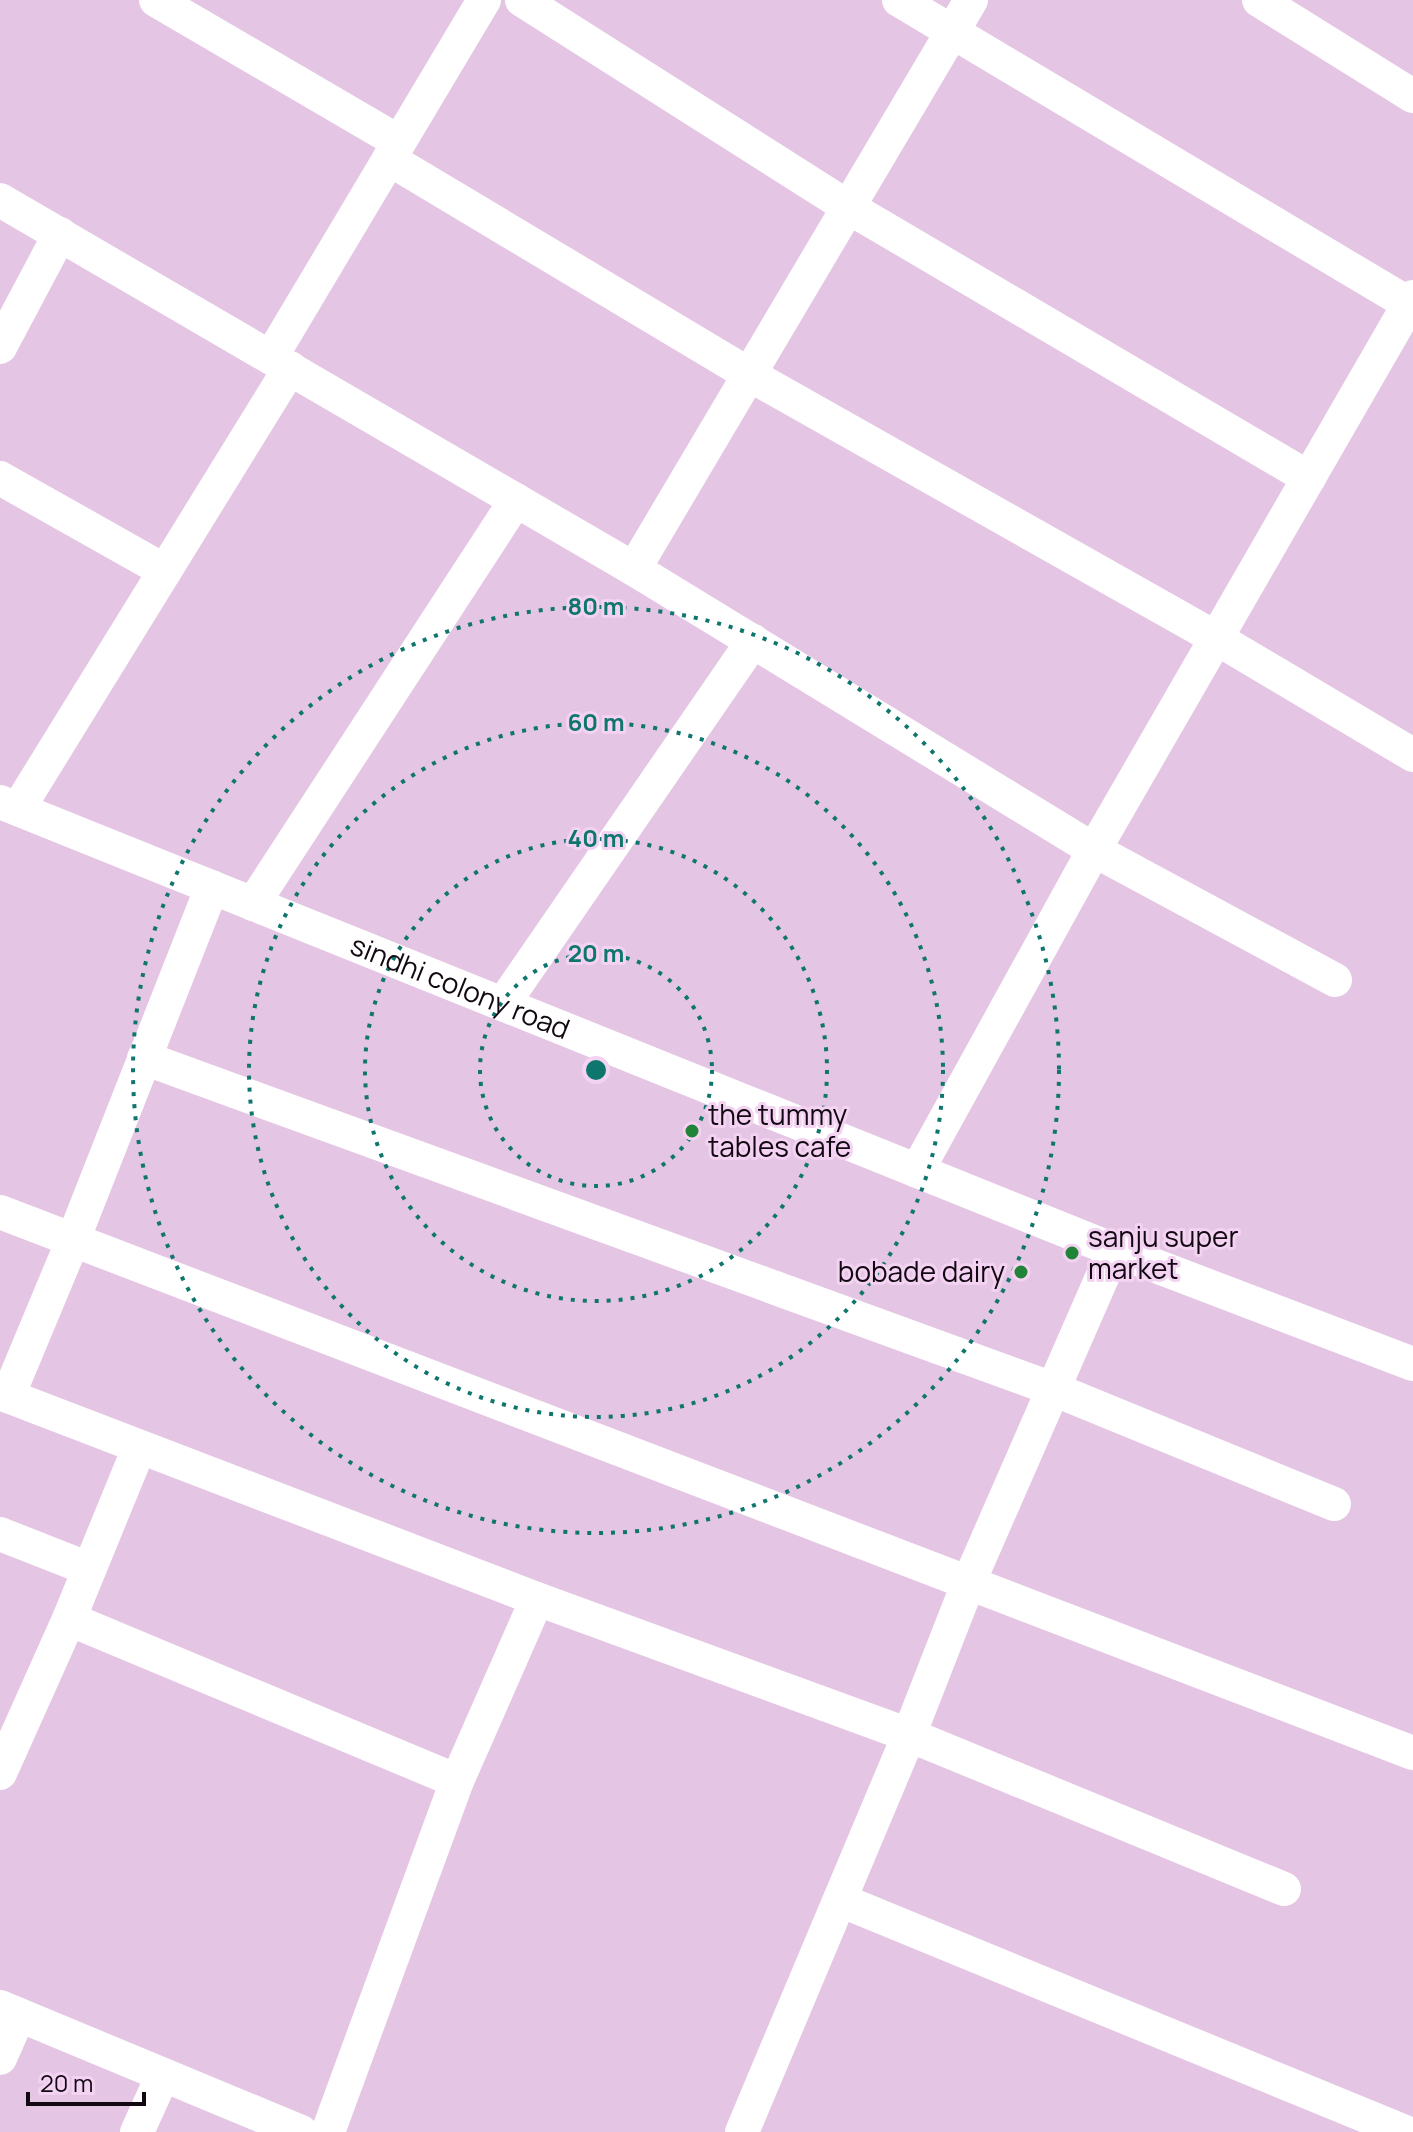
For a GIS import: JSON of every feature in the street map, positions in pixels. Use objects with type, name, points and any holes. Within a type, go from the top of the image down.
[{"type":"street","points":[[156,0],[750,375],[1216,638],[1413,755]]},
{"type":"street","points":[[9,805],[165,571],[394,151],[484,0]]},
{"type":"street","points":[[522,0],[848,207],[1309,478]]},
{"type":"street","points":[[899,0],[1411,301],[1094,850],[917,1171]]},
{"type":"street","points":[[634,569],[971,0]]},
{"type":"street","points":[[1259,0],[1413,96]]},
{"type":"street","points":[[0,200],[634,569],[1094,850],[1335,980]]},
{"type":"street","points":[[0,347],[60,234]]},
{"type":"street","points":[[0,478],[165,571]]},
{"type":"street","points":[[253,904],[516,500]]},
{"type":"street","points":[[503,1004],[753,641]]},
{"type":"street","name":"sindhi colony road","points":[[9,805],[1114,1250],[1413,1364]]},
{"type":"street","points":[[212,887],[73,1240],[4,1394],[537,1599],[909,1735],[1284,1889]]},
{"type":"street","points":[[144,1058],[1053,1389],[1334,1504]]},
{"type":"street","points":[[0,1212],[1413,1753]]},
{"type":"street","points":[[742,2132],[909,1735],[968,1584],[1114,1250]]},
{"type":"street","points":[[0,1773],[69,1619],[139,1448]]},
{"type":"street","points":[[0,1534],[89,1569]]},
{"type":"street","points":[[328,2132],[457,1781],[537,1599]]},
{"type":"street","points":[[69,1619],[457,1781]]},
{"type":"street","points":[[840,1900],[1405,2132]]},
{"type":"street","points":[[0,2058],[10,2011],[301,2132]]},
{"type":"street","points":[[137,2132],[163,2075]]},
{"type":"place","name":"the tummy tables cafe","points":[[692,1131]]},
{"type":"place","name":"sanju super market","points":[[1072,1253]]},
{"type":"place","name":"bobade dairy","points":[[1021,1272]]}]
